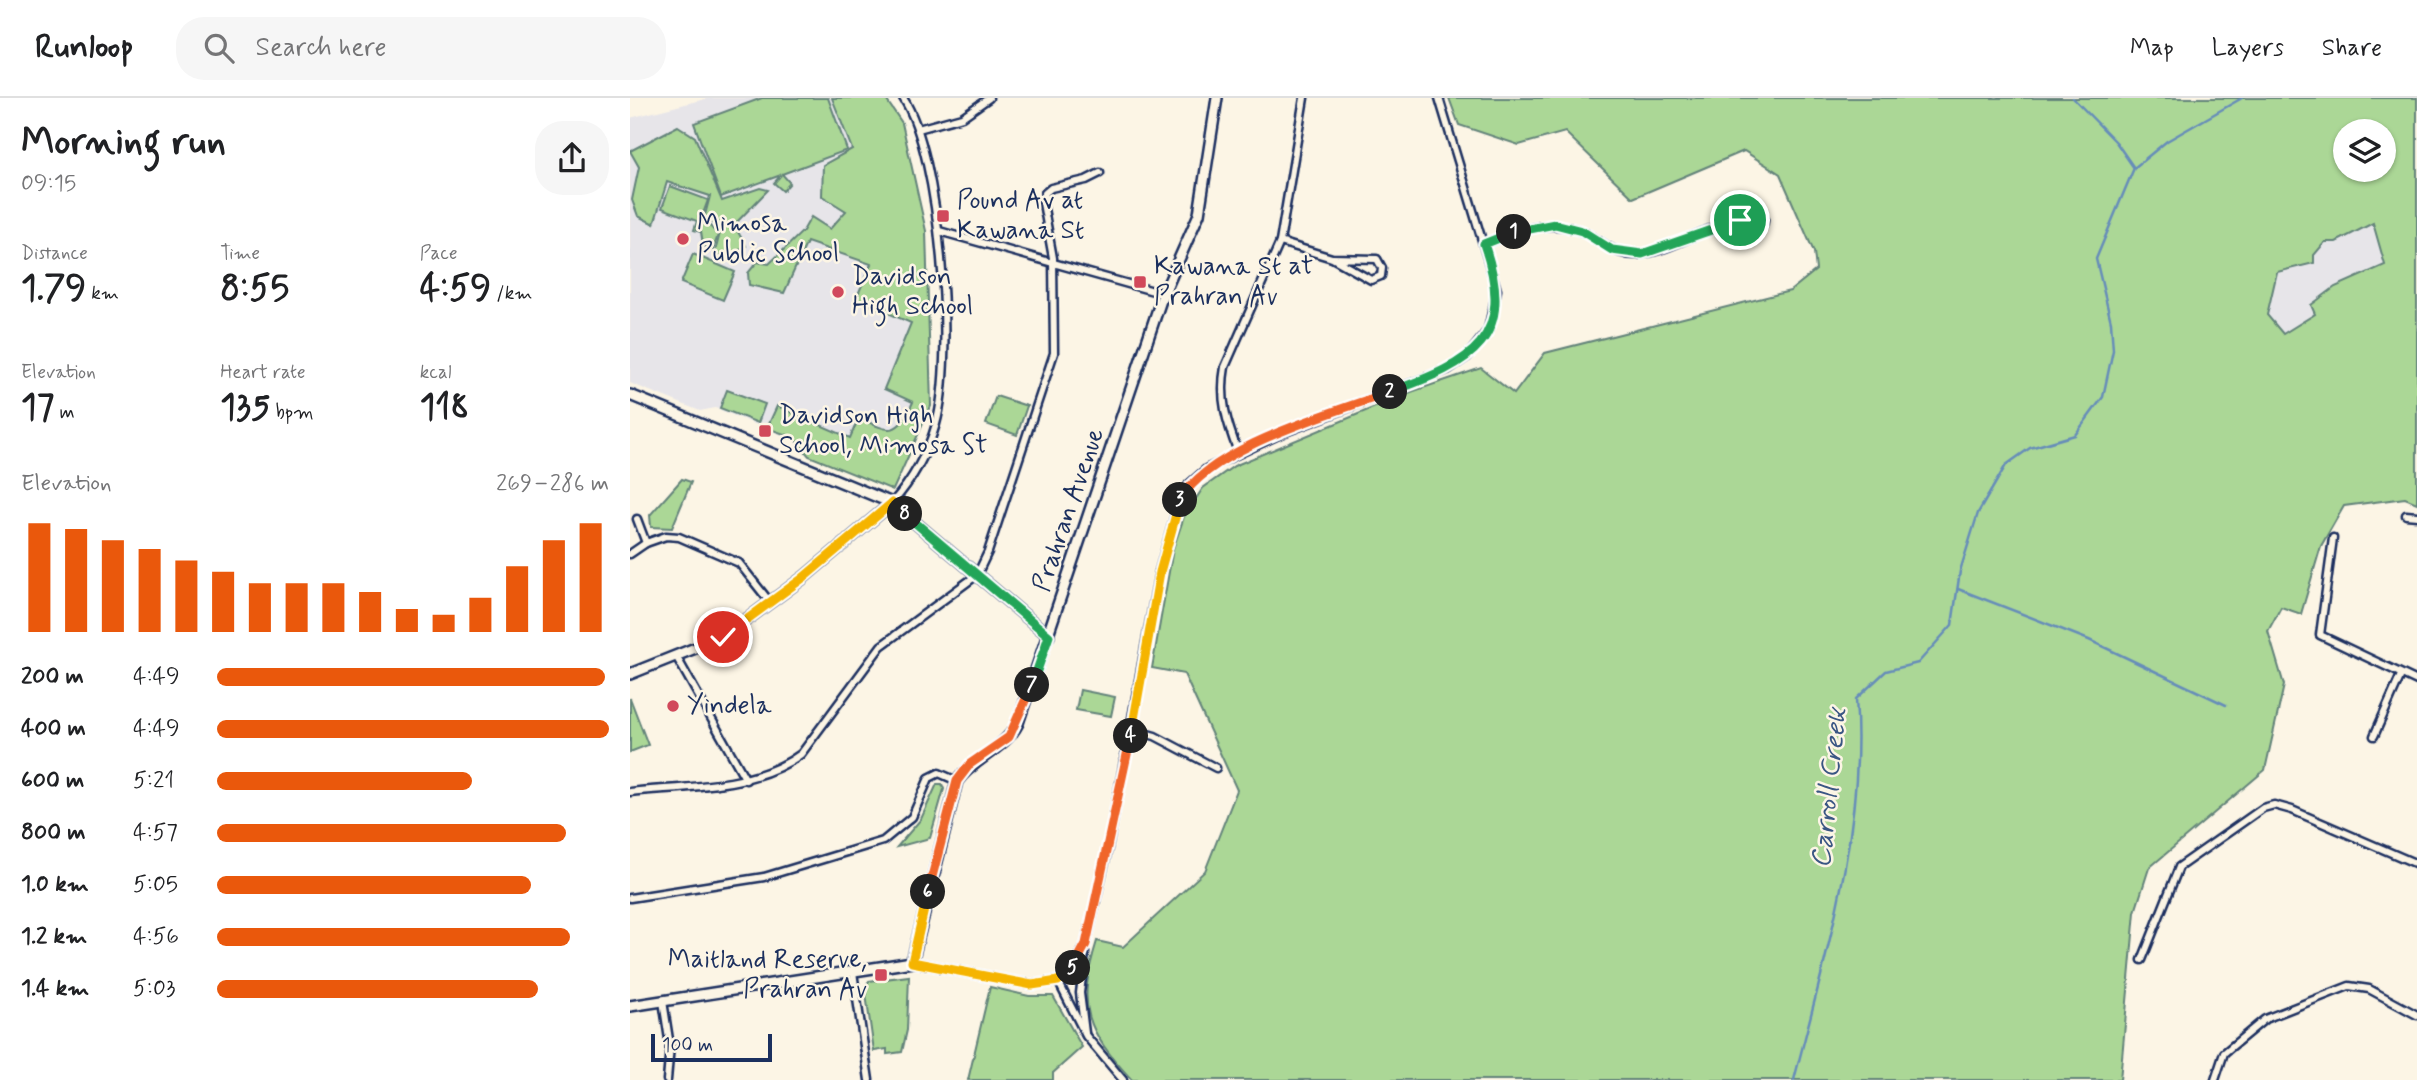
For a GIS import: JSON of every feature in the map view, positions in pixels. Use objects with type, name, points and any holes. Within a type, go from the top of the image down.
[{"type":"street","points":[[630,674],[723,637],[824,561],[892,503],[907,486],[931,439],[944,388],[944,315],[939,231],[918,129],[903,98]]},
{"type":"street","points":[[918,129],[962,117],[989,98]]},
{"type":"street","name":"Prahran Avenue","points":[[957,781],[970,764],[1003,742],[1014,731],[1049,636],[1164,294],[1199,214],[1217,98]]},
{"type":"street","points":[[1238,452],[1226,419],[1221,388],[1225,367],[1280,242],[1304,98]]},
{"type":"street","points":[[1086,1036],[1080,993],[1086,944],[1133,730],[1160,572],[1179,501],[1189,484],[1206,469],[1238,452],[1449,369],[1467,358],[1488,330],[1497,290],[1438,98]]},
{"type":"street","points":[[630,792],[746,779],[788,764],[801,754],[881,646],[977,575],[988,552],[1054,353],[1052,262],[1043,203],[1045,193],[1051,188],[1086,180],[1100,173]]},
{"type":"street","points":[[1484,244],[1524,229],[1555,224],[1582,231],[1612,250],[1642,254],[1740,222]]},
{"type":"street","points":[[939,231],[1164,294]]},
{"type":"street","points":[[1280,242],[1332,258],[1371,280],[1377,280],[1382,272],[1377,259],[1332,258]]},
{"type":"street","points":[[630,395],[892,503],[1049,636]]},
{"type":"street","points":[[2406,515],[2417,516]]},
{"type":"street","points":[[637,519],[646,543]]},
{"type":"street","points":[[630,554],[646,543],[666,536],[679,537],[729,557],[739,564],[769,601]]},
{"type":"street","points":[[2333,538],[2320,635],[2417,681]]},
{"type":"street","points":[[676,656],[746,779]]},
{"type":"street","points":[[2374,736],[2401,675]]},
{"type":"street","points":[[1133,730],[1155,736],[1216,768]]},
{"type":"street","points":[[630,898],[764,877],[883,841],[912,817],[927,782],[934,774],[939,773],[957,781],[912,962]]},
{"type":"street","points":[[2142,960],[2179,867],[2263,808],[2274,805],[2417,863]]},
{"type":"street","points":[[630,1006],[912,962],[1032,985],[1058,981],[1080,960],[1086,944]]},
{"type":"street","points":[[853,972],[869,1080]]},
{"type":"street","points":[[1058,981],[1086,1036],[1123,1080]]},
{"type":"street","points":[[2215,1080],[2224,1053],[2265,1019],[2349,986],[2370,989],[2417,1015]]},
{"type":"street","points":[[663,1001],[670,1046],[667,1080]]},
{"type":"shaded area","name":"Davidson High School","points":[[709,98],[885,98],[902,123],[926,231],[931,406],[893,490],[809,456],[792,439],[715,408],[700,411],[630,383],[630,118]]},
{"type":"shaded area","points":[[2373,223],[2386,265],[2335,287],[2315,314],[2283,334],[2267,315],[2277,272],[2314,255],[2325,242],[2337,242]]},
{"type":"green space","points":[[762,98],[828,98],[847,150],[782,174],[790,183],[783,191],[774,183],[781,175],[721,197],[694,123]]},
{"type":"green space","points":[[832,98],[885,98],[902,123],[926,231],[931,406],[893,490],[809,456],[793,437],[767,428],[777,406],[850,438],[859,417],[878,427],[892,429],[903,421],[913,402],[884,389],[911,323],[856,299],[871,264],[807,242],[784,293],[749,285],[748,273],[757,262],[769,264],[803,231],[811,217],[830,229],[846,211],[822,196],[823,165],[852,149]]},
{"type":"green space","points":[[1449,98],[2417,98],[2417,503],[2405,498],[2344,506],[2321,546],[2301,614],[2281,607],[2268,631],[2284,685],[2265,770],[2149,868],[2135,912],[2120,1080],[1132,1080],[1104,1047],[1089,1017],[1087,1001],[1087,984],[1097,941],[1123,947],[1205,871],[1237,790],[1184,674],[1152,668],[1173,549],[1184,517],[1203,488],[1234,466],[1411,392],[1481,368],[1514,394],[1545,353],[1790,291],[1816,270],[1814,252],[1780,174],[1744,151],[1633,198],[1565,132],[1519,145],[1459,125]],"holes":[[[2373,223],[2385,265],[2335,287],[2311,305],[2315,314],[2283,334],[2267,315],[2277,272],[2314,263],[2314,255],[2325,242],[2336,242]]]},
{"type":"green space","points":[[678,126],[695,137],[722,201],[760,188],[768,190],[734,225],[746,246],[725,259],[715,252],[720,233],[713,223],[704,219],[710,196],[667,182],[654,224],[638,216],[632,200],[639,167],[630,151]]},
{"type":"green space","points":[[670,186],[708,200],[700,222],[710,226],[718,235],[713,250],[703,245],[701,232],[694,230],[697,221],[662,208]]},
{"type":"green space","points":[[693,254],[735,272],[723,300],[681,283]]},
{"type":"green space","points":[[727,390],[765,404],[758,423],[720,408]]},
{"type":"green space","points":[[996,396],[1027,406],[1017,435],[986,424]]},
{"type":"green space","points":[[682,479],[691,482],[672,528],[651,527],[650,515]]},
{"type":"green space","points":[[1080,690],[1115,697],[1111,716],[1076,710]]},
{"type":"green space","points":[[630,698],[648,745],[630,752]]},
{"type":"green space","points":[[937,784],[942,784],[944,789],[930,838],[897,847],[921,819]]},
{"type":"green space","points":[[909,976],[907,1030],[902,1052],[887,1054],[887,1049],[874,1051],[865,987],[869,981]]},
{"type":"green space","points":[[990,987],[1029,996],[1053,996],[1082,1047],[1053,1073],[1053,1080],[968,1080]]},
{"type":"waterway","name":"Carroll Creek","points":[[1794,1080],[1830,939],[1849,843],[1855,794],[1856,699],[1886,671],[1918,663],[1952,625],[1960,571],[1978,513],[2006,465],[2030,448],[2075,435],[2103,397],[2113,350],[2111,322],[2096,259],[2134,168],[2116,142],[2073,98]]},
{"type":"waterway","points":[[2134,168],[2167,141],[2242,98]]},
{"type":"waterway","points":[[1958,589],[2089,640],[2226,705]]},
{"type":"place","name":"Pound Av at Kawana St","points":[[943,216]]},
{"type":"place","name":"Mimosa Public School","points":[[683,239]]},
{"type":"place","name":"Kawana St at Prahran Av","points":[[1140,282]]},
{"type":"place","name":"Davidson High School","points":[[838,292]]},
{"type":"place","name":"Davidson High School, Mimosa St","points":[[765,431]]},
{"type":"place","name":"Yindela","points":[[673,706]]},
{"type":"place","name":"Maitland Reserve, Prahran Av","points":[[881,975]]},
{"type":"route","points":[[723,637],[803,578],[878,518],[892,503],[1049,636],[1014,731],[1003,742],[970,764],[954,787],[912,962],[1032,985],[1058,981],[1080,960],[1086,944],[1133,730],[1160,572],[1179,501],[1189,484],[1206,469],[1238,452],[1409,386],[1467,358],[1488,330],[1497,290],[1484,244],[1524,229],[1555,224],[1582,231],[1612,250],[1626,254],[1642,254],[1740,220]]}]
